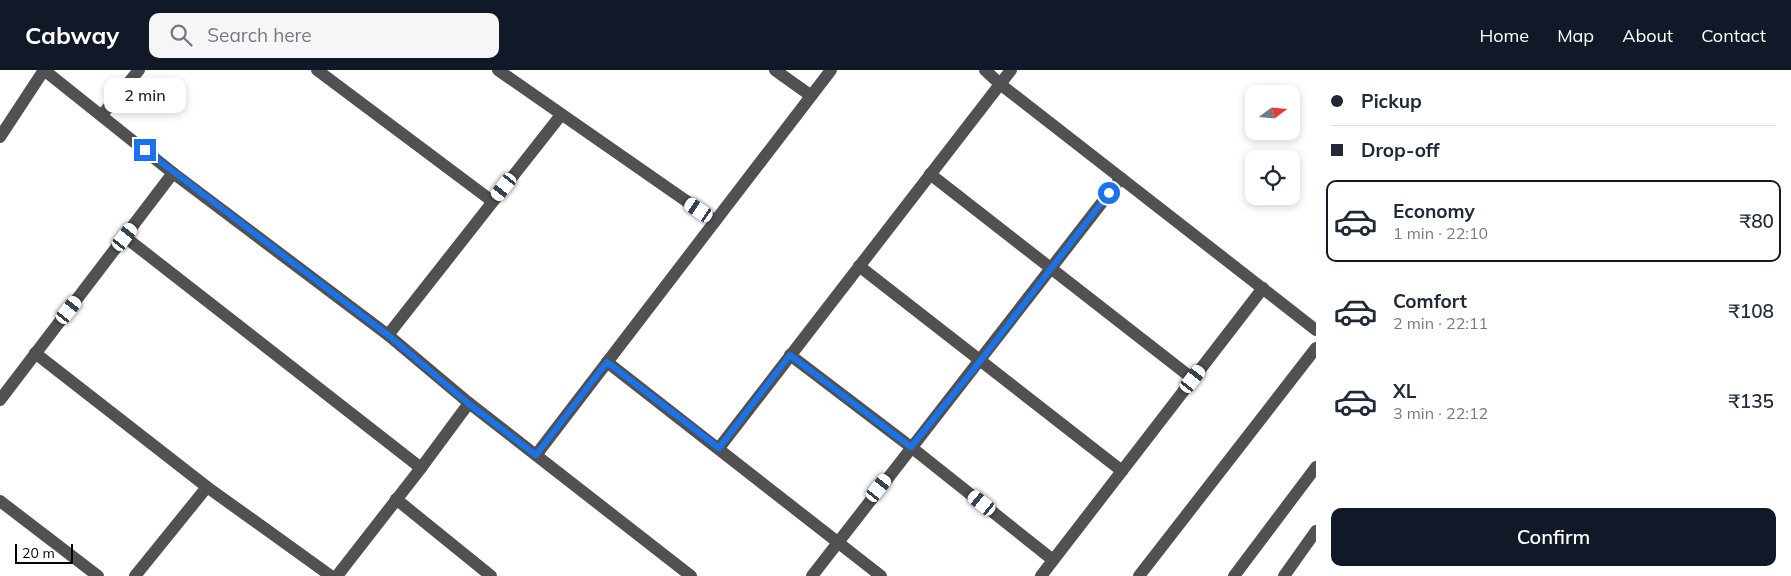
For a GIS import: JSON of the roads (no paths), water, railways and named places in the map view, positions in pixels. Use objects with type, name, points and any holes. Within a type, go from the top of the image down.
[{"type":"street","points":[[0,137],[44,70],[173,173],[388,335],[469,404],[691,576]]},
{"type":"street","points":[[102,115],[139,70]]},
{"type":"street","points":[[498,70],[715,221]]},
{"type":"street","points":[[775,70],[810,95]]},
{"type":"street","points":[[536,455],[831,70]]},
{"type":"street","points":[[985,70],[1000,84],[1316,330]]},
{"type":"street","points":[[719,448],[1011,70]]},
{"type":"street","points":[[320,71],[492,201]]},
{"type":"street","points":[[388,335],[561,115]]},
{"type":"street","points":[[0,400],[173,173]]},
{"type":"street","points":[[930,174],[1193,379]]},
{"type":"street","points":[[812,576],[1121,178]]},
{"type":"street","points":[[125,237],[421,468]]},
{"type":"street","points":[[860,266],[1122,471]]},
{"type":"street","points":[[1040,576],[1263,288]]},
{"type":"street","points":[[1139,576],[1316,348]]},
{"type":"street","points":[[35,354],[207,487],[331,576]]},
{"type":"street","points":[[790,355],[911,447],[1053,560]]},
{"type":"street","points":[[607,362],[881,576]]},
{"type":"street","points":[[337,576],[469,404]]},
{"type":"street","points":[[1234,576],[1316,467]]},
{"type":"street","points":[[136,576],[207,487]]},
{"type":"street","points":[[396,499],[491,576]]},
{"type":"street","points":[[0,501],[98,576]]},
{"type":"street","points":[[1284,576],[1316,531]]}]
